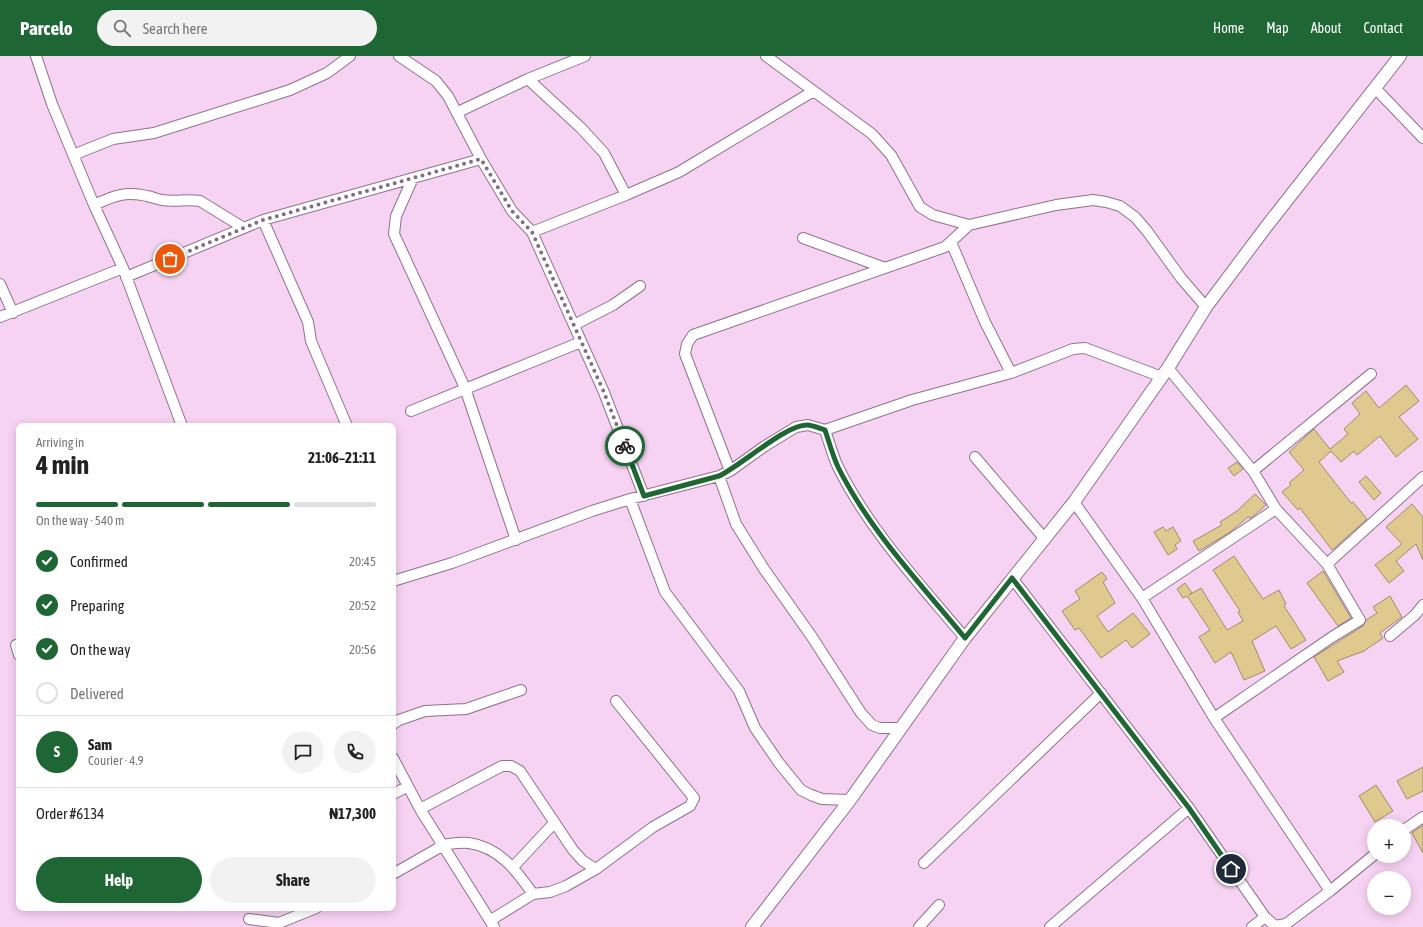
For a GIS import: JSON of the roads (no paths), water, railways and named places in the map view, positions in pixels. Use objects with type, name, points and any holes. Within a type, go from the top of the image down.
[{"type":"street","points":[[36,56],[52,104],[124,273],[181,423]]},
{"type":"street","points":[[73,155],[113,139],[154,133],[290,90],[327,73],[350,56]]},
{"type":"street","points":[[399,56],[436,82],[448,96],[458,112],[481,159],[512,211],[532,232],[603,390],[644,496]]},
{"type":"street","points":[[458,112],[528,79],[585,56]]},
{"type":"street","points":[[766,56],[812,92],[872,134],[891,155],[920,207],[933,215],[969,224],[1056,205],[1085,201],[1106,202],[1120,206],[1135,217],[1147,231],[1176,272],[1206,307]]},
{"type":"street","points":[[752,927],[850,800],[965,638],[1074,502],[1165,373],[1206,307],[1266,227],[1400,56]]},
{"type":"street","points":[[528,79],[581,128],[604,153],[626,195]]},
{"type":"street","points":[[1375,88],[1423,138]]},
{"type":"street","points":[[532,232],[626,195],[679,172],[812,92]]},
{"type":"street","points":[[0,317],[124,273],[263,220],[481,159]]},
{"type":"street","points":[[413,178],[396,216],[394,234],[465,388],[516,540]]},
{"type":"street","points":[[94,205],[118,194],[126,193],[163,200],[194,200],[200,201],[244,228]]},
{"type":"street","points":[[263,220],[308,322],[311,341],[346,423]]},
{"type":"street","points":[[730,471],[685,354],[687,344],[693,335],[944,247],[969,224]]},
{"type":"street","points":[[804,238],[885,268]]},
{"type":"street","points":[[951,242],[985,322],[1011,373]]},
{"type":"street","points":[[0,284],[12,313]]},
{"type":"street","points":[[574,325],[613,305],[640,286]]},
{"type":"street","points":[[411,411],[581,342]]},
{"type":"street","points":[[396,580],[452,563],[592,511],[630,499],[719,476],[730,471],[765,446],[796,427],[808,425],[825,430],[912,400],[1011,373],[1062,352],[1085,348],[1165,373],[1253,471],[1276,509],[1328,564],[1360,620],[1332,636],[1214,718]]},
{"type":"street","points":[[1253,471],[1371,374]]},
{"type":"street","points":[[825,430],[838,466],[865,514],[881,537],[965,638]]},
{"type":"street","points":[[975,457],[1044,538]]},
{"type":"street","points":[[719,476],[736,524],[861,713],[872,725],[880,728],[901,728]]},
{"type":"street","points":[[1328,564],[1423,477]]},
{"type":"street","points":[[630,499],[665,592],[739,691],[755,728],[779,763],[802,790],[811,795],[822,799],[850,800]]},
{"type":"street","points":[[1074,502],[1142,598],[1214,718],[1330,892]]},
{"type":"street","points":[[1142,598],[1276,509]]},
{"type":"street","points":[[1012,578],[1189,808],[1265,917],[1275,926],[1286,924],[1330,892],[1367,861]]},
{"type":"street","points":[[1390,636],[1415,615],[1423,605]]},
{"type":"street","points":[[396,722],[425,711],[466,709],[521,690]]},
{"type":"street","points":[[924,862],[1101,693]]},
{"type":"street","points":[[396,764],[407,787],[442,846],[492,924],[533,894],[550,892],[566,886],[596,869],[653,827],[690,806],[694,798],[616,701]]},
{"type":"street","points":[[420,809],[502,766],[511,766],[520,771],[554,823],[578,856],[596,869]]},
{"type":"street","points":[[396,792],[407,787]]},
{"type":"street","points":[[1050,927],[1189,808]]},
{"type":"street","points":[[1411,825],[1423,817]]},
{"type":"street","points":[[512,867],[554,823]]},
{"type":"street","points":[[396,872],[442,846],[469,843],[497,853],[512,867],[533,894]]},
{"type":"street","points":[[919,927],[939,905]]},
{"type":"street","points":[[249,919],[279,923],[309,911]]},
{"type":"street","points":[[1252,927],[1265,917]]}]
